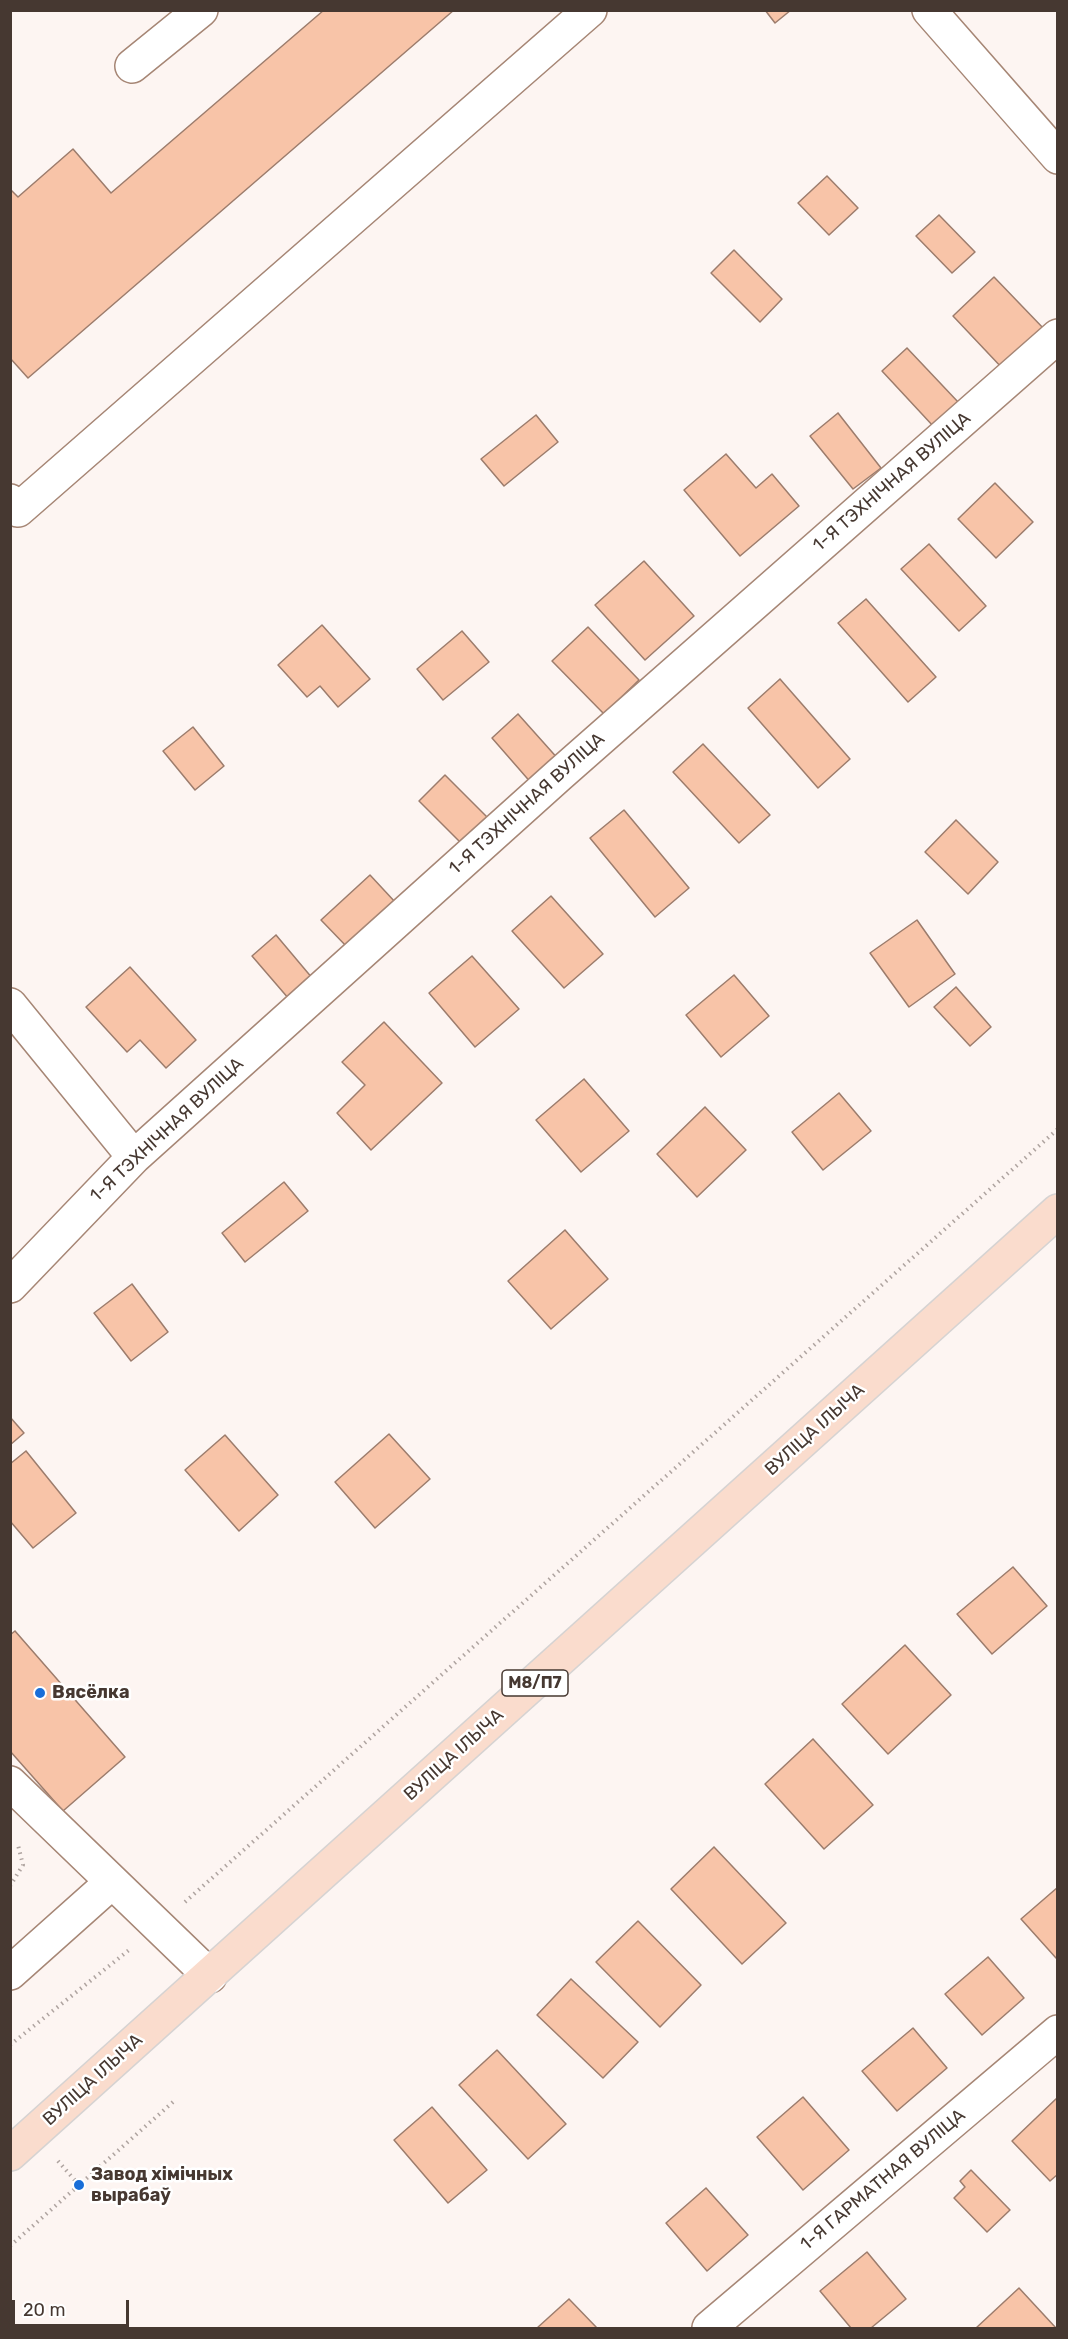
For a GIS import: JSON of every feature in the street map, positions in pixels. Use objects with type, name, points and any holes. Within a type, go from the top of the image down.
[{"type":"main road","name":"ВУЛІЦА ІЛЬІЧА","points":[[10,2154],[1058,1211]]},
{"type":"street","points":[[132,66],[201,10]]},
{"type":"street","points":[[10,501],[18,510],[590,10]]},
{"type":"street","points":[[934,12],[1058,157]]},
{"type":"street","name":"1-Я ТЭХНІЧНАЯ ВУЛІЦА","points":[[10,1286],[134,1157],[559,775],[1058,336]]},
{"type":"street","points":[[10,1005],[134,1157]]},
{"type":"street","points":[[10,1783],[210,1976]]},
{"type":"street","points":[[10,1973],[112,1882]]},
{"type":"street","name":"1-Я ГАРМАТНАЯ ВУЛІЦА","points":[[710,2328],[1058,2032]]},
{"type":"path","points":[[10,2045],[158,1926],[1058,1129]]},
{"type":"path","points":[[10,1886],[23,1865],[20,1848],[16,1842]]},
{"type":"path","points":[[10,2246],[173,2102]]},
{"type":"building","points":[[324,10],[454,10],[28,378],[10,358],[10,189],[18,197],[73,149],[111,193]]},
{"type":"building","points":[[765,10],[791,10],[775,23]]},
{"type":"building","points":[[827,176],[858,208],[829,235],[798,203]]},
{"type":"building","points":[[939,215],[975,252],[952,273],[916,236]]},
{"type":"building","points":[[734,250],[782,299],[760,322],[711,273]]},
{"type":"building","points":[[994,277],[1045,330],[1004,370],[953,316]]},
{"type":"building","points":[[907,348],[959,403],[934,427],[882,371]]},
{"type":"building","points":[[838,413],[881,468],[853,489],[810,436]]},
{"type":"building","points":[[536,415],[558,442],[504,486],[481,459]]},
{"type":"building","points":[[726,454],[756,488],[772,474],[799,506],[740,556],[684,490]]},
{"type":"building","points":[[995,483],[1033,522],[996,558],[958,519]]},
{"type":"building","points":[[929,544],[986,606],[959,631],[901,569]]},
{"type":"building","points":[[644,561],[694,616],[645,660],[595,605]]},
{"type":"building","points":[[866,599],[936,677],[908,702],[838,623]]},
{"type":"building","points":[[322,625],[370,679],[338,707],[320,686],[307,697],[278,665]]},
{"type":"building","points":[[588,627],[639,680],[604,714],[552,661]]},
{"type":"building","points":[[462,631],[489,662],[443,700],[417,669]]},
{"type":"building","points":[[780,679],[850,759],[818,788],[748,708]]},
{"type":"building","points":[[518,714],[560,761],[533,785],[492,738]]},
{"type":"building","points":[[193,727],[224,766],[195,790],[163,751]]},
{"type":"building","points":[[703,744],[770,815],[739,843],[673,772]]},
{"type":"building","points":[[445,775],[489,819],[463,845],[419,801]]},
{"type":"building","points":[[624,810],[689,888],[655,917],[590,838]]},
{"type":"building","points":[[956,820],[998,862],[968,894],[925,852]]},
{"type":"building","points":[[370,875],[396,903],[348,948],[321,920]]},
{"type":"building","points":[[551,896],[603,954],[564,988],[512,931]]},
{"type":"building","points":[[917,920],[955,974],[909,1007],[870,953]]},
{"type":"building","points":[[276,935],[313,979],[289,999],[252,956]]},
{"type":"building","points":[[472,956],[519,1009],[475,1047],[429,993]]},
{"type":"building","points":[[130,967],[196,1040],[166,1068],[140,1040],[127,1052],[86,1007]]},
{"type":"building","points":[[734,975],[769,1016],[721,1057],[686,1015]]},
{"type":"building","points":[[956,987],[991,1027],[970,1046],[934,1007]]},
{"type":"building","points":[[384,1022],[442,1083],[371,1150],[337,1113],[365,1085],[342,1062]]},
{"type":"building","points":[[584,1079],[629,1131],[581,1172],[536,1120]]},
{"type":"building","points":[[839,1093],[871,1131],[823,1170],[792,1132]]},
{"type":"building","points":[[705,1107],[746,1150],[697,1197],[657,1154]]},
{"type":"building","points":[[284,1182],[308,1211],[245,1262],[222,1233]]},
{"type":"building","points":[[565,1230],[608,1279],[551,1329],[508,1281]]},
{"type":"building","points":[[132,1284],[168,1332],[131,1361],[94,1313]]},
{"type":"building","points":[[10,1417],[24,1433],[10,1445]]},
{"type":"building","points":[[389,1434],[430,1479],[375,1528],[335,1482]]},
{"type":"building","points":[[225,1435],[278,1495],[239,1531],[185,1470]]},
{"type":"building","points":[[26,1451],[76,1513],[33,1548],[10,1521],[10,1464]]},
{"type":"building","points":[[1013,1567],[1047,1606],[992,1654],[957,1614]]},
{"type":"building","name":"Вясёлка","points":[[15,1631],[125,1757],[63,1811],[10,1751],[10,1635]]},
{"type":"building","points":[[905,1645],[951,1695],[888,1754],[842,1704]]},
{"type":"building","points":[[813,1739],[873,1805],[824,1849],[765,1784]]},
{"type":"building","points":[[714,1847],[786,1923],[742,1964],[671,1889]]},
{"type":"building","points":[[1058,1887],[1058,1957],[1056,1958],[1021,1919]]},
{"type":"building","points":[[638,1921],[701,1985],[660,2027],[596,1962]]},
{"type":"building","points":[[988,1957],[1024,1998],[982,2035],[945,1994]]},
{"type":"building","points":[[571,1979],[638,2042],[603,2078],[537,2015]]},
{"type":"building","points":[[913,2028],[947,2068],[897,2111],[862,2071]]},
{"type":"building","points":[[497,2050],[566,2124],[528,2159],[459,2085]]},
{"type":"building","points":[[803,2097],[849,2150],[803,2190],[757,2137]]},
{"type":"building","points":[[1058,2097],[1058,2174],[1050,2181],[1012,2141]]},
{"type":"building","points":[[432,2107],[487,2170],[448,2203],[394,2140]]},
{"type":"building","points":[[971,2170],[1010,2210],[987,2232],[954,2198],[965,2187],[960,2181]]},
{"type":"building","points":[[706,2188],[748,2235],[707,2271],[666,2223]]},
{"type":"building","points":[[867,2252],[906,2299],[871,2328],[851,2328],[820,2291]]},
{"type":"building","points":[[1019,2288],[1056,2328],[976,2328]]},
{"type":"building","points":[[569,2299],[597,2328],[537,2328]]},
{"type":"place","name":"Вясёлка","points":[[40,1693]]},
{"type":"place","name":"Завод хімічных вырабаў","points":[[79,2185]]}]
